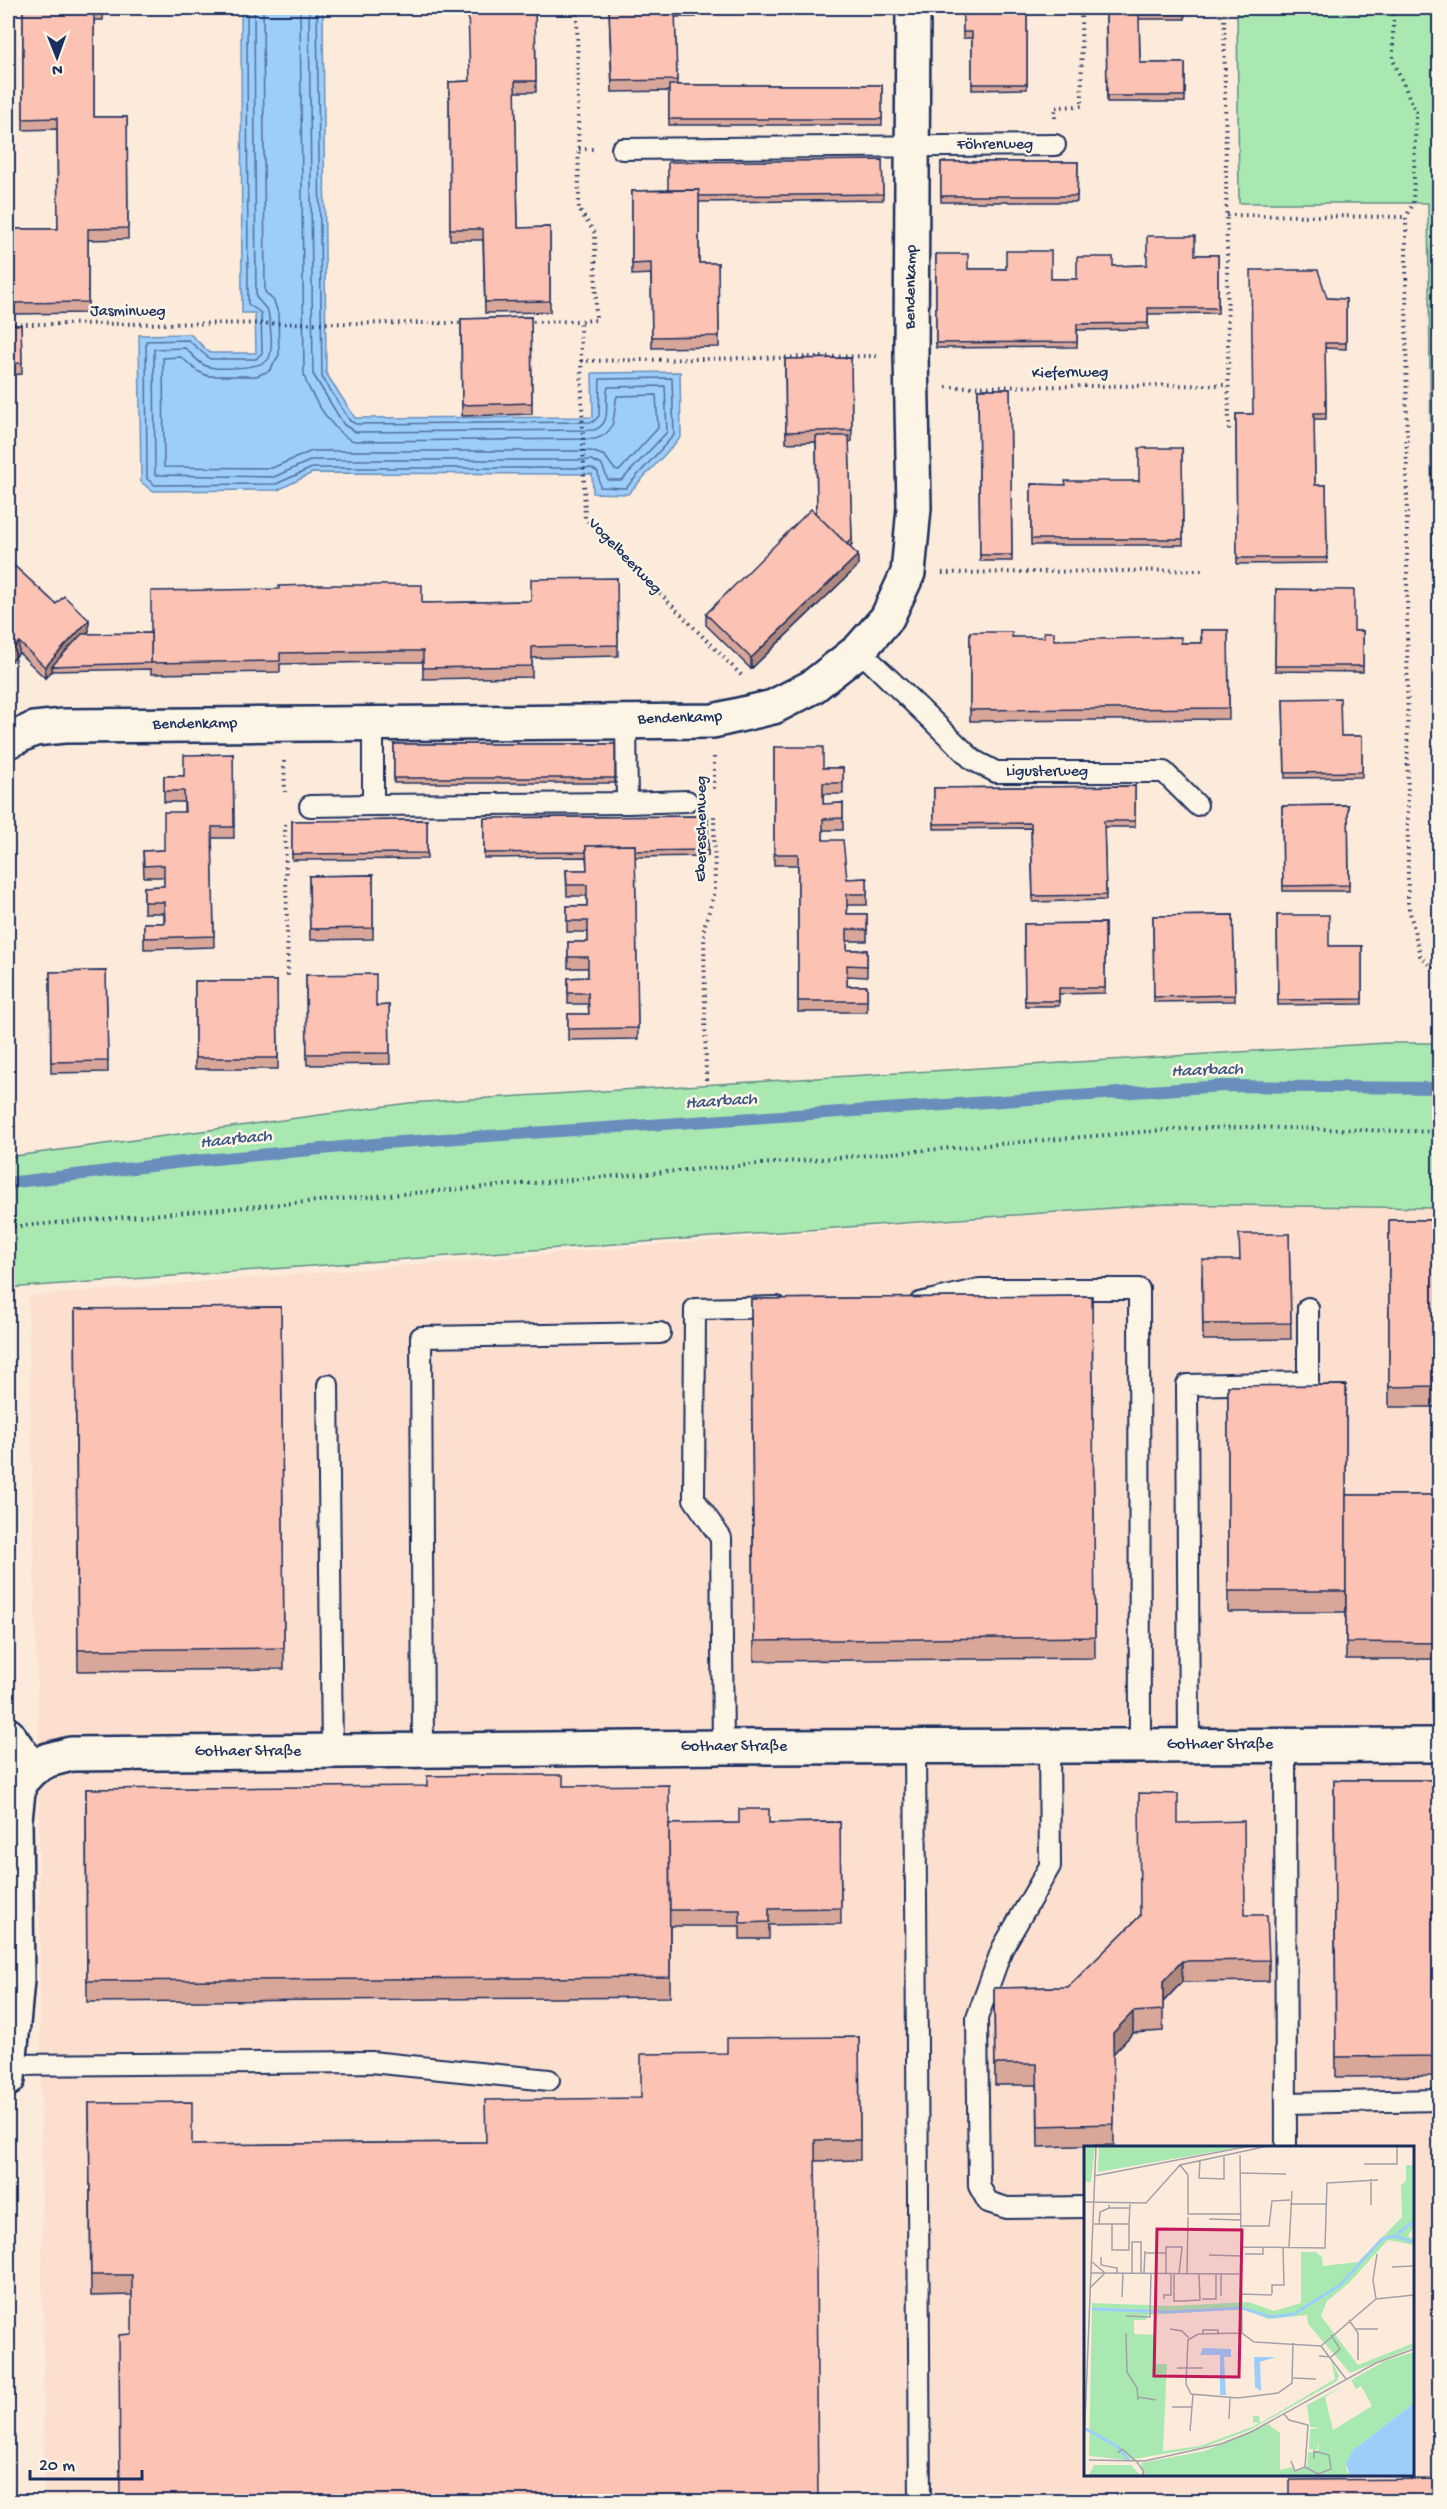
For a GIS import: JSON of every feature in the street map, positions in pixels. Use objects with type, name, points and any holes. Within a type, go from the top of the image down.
[{"type":"street","name":"Bendenkamp","points":[[8,741],[34,729],[64,726],[713,721],[773,707],[812,687],[859,650],[887,618],[908,573],[914,508],[911,355],[913,8]]},
{"type":"street","points":[[8,1735],[32,1769],[19,1784],[15,1819],[17,1980],[8,2072]]},
{"type":"street","name":"Gothaer Straße","points":[[32,1769],[48,1760],[71,1754],[723,1747],[1440,1745]]},
{"type":"lane","name":"Föhrenweg","points":[[914,146],[1055,145]]},
{"type":"lane","points":[[622,149],[914,146]]},
{"type":"lane","name":"Ligusterweg","points":[[859,650],[974,760],[996,772],[1164,772],[1197,804]]},
{"type":"lane","points":[[626,721],[627,803]]},
{"type":"lane","points":[[373,723],[373,805]]},
{"type":"lane","points":[[310,806],[687,801]]},
{"type":"lane","points":[[903,1305],[914,1305],[980,1289],[1138,1289],[1140,1746]]},
{"type":"lane","points":[[723,1747],[721,1538],[694,1499],[694,1309],[799,1307]]},
{"type":"lane","points":[[1189,1745],[1187,1385],[1308,1383],[1308,1308]]},
{"type":"lane","points":[[423,1750],[421,1337],[660,1333]]},
{"type":"lane","points":[[328,1384],[332,1751]]},
{"type":"lane","points":[[1285,1745],[1286,2146]]},
{"type":"lane","points":[[915,1746],[920,2502]]},
{"type":"lane","points":[[1049,1746],[1050,1866],[1002,1949],[977,2018],[979,2186],[988,2202],[1007,2208],[1084,2207]]},
{"type":"lane","points":[[8,2072],[371,2062],[549,2080]]},
{"type":"lane","points":[[1286,2103],[1440,2100]]},
{"type":"path","points":[[520,322],[596,320],[595,232],[579,210],[577,8]]},
{"type":"path","name":"Föhrenweg","points":[[1055,145],[1054,106],[1082,106],[1081,8]]},
{"type":"path","points":[[1224,8],[1229,430]]},
{"type":"path","points":[[1393,8],[1393,60],[1416,112],[1413,204],[1406,217],[1408,904],[1420,955],[1440,976]]},
{"type":"path","points":[[1227,215],[1406,217]]},
{"type":"path","name":"Vogelbeerweg","points":[[580,321],[585,518],[773,707]]},
{"type":"path","name":"Jasminweg","points":[[8,324],[472,323]]},
{"type":"path","points":[[581,362],[911,355]]},
{"type":"path","name":"Kiefernweg","points":[[912,388],[1228,385]]},
{"type":"path","points":[[908,573],[1204,570]]},
{"type":"path","name":"Ebereschenweg","points":[[713,721],[714,801]]},
{"type":"path","points":[[283,724],[285,793]]},
{"type":"path","name":"Ebereschenweg","points":[[706,1080],[704,927],[715,892],[714,812]]},
{"type":"path","points":[[285,816],[288,979]]},
{"type":"path","points":[[8,1227],[1178,1129],[1247,1127],[1440,1132]]},
{"type":"shaded area","points":[[1167,1204],[1439,1208],[1439,2501],[44,2501],[38,1727],[28,1296]]},
{"type":"green space","points":[[1237,8],[1439,8],[1439,700],[1434,700],[1428,203],[1239,203]]},
{"type":"green space","points":[[1386,1043],[1439,1043],[1439,1208],[1167,1204],[8,1288],[8,1157],[409,1103]]},
{"type":"water","points":[[241,8],[323,8],[326,373],[355,418],[593,417],[592,373],[680,372],[681,437],[628,494],[593,493],[592,474],[312,473],[278,490],[152,491],[141,482],[139,335],[190,334],[210,353],[256,353],[255,313],[242,313]]},
{"type":"building","points":[[33,8],[103,8],[94,9],[94,117],[127,117],[128,228],[88,229],[88,302],[14,303],[14,229],[58,229],[57,118],[23,119],[23,10],[33,10]]},
{"type":"building","points":[[468,8],[535,8],[536,81],[515,81],[518,228],[550,227],[550,301],[485,302],[483,229],[450,229],[449,82],[470,81]]},
{"type":"building","points":[[609,8],[675,8],[677,80],[612,81]]},
{"type":"building","points":[[963,8],[1027,8],[1027,84],[972,84],[972,32],[963,32]]},
{"type":"building","points":[[1106,8],[1185,8],[1185,13],[1139,14],[1140,63],[1185,63],[1185,96],[1107,96]]},
{"type":"building","points":[[669,85],[882,85],[882,119],[669,119]]},
{"type":"building","points":[[882,160],[883,194],[699,196],[699,190],[668,190],[668,162]]},
{"type":"building","points":[[941,162],[1078,162],[1077,196],[941,196]]},
{"type":"building","points":[[699,190],[699,263],[718,263],[719,336],[652,337],[651,263],[632,264],[632,191]]},
{"type":"building","points":[[1147,236],[1195,236],[1195,255],[1218,255],[1218,308],[1148,308],[1148,323],[1077,324],[1077,342],[936,343],[936,254],[968,254],[968,269],[1006,269],[1006,251],[1051,251],[1051,279],[1077,279],[1077,257],[1113,257],[1113,266],[1147,265]]},
{"type":"building","points":[[1251,270],[1318,270],[1327,298],[1346,299],[1346,343],[1325,343],[1326,413],[1314,413],[1315,485],[1326,485],[1327,558],[1237,558],[1236,414],[1253,414]]},
{"type":"building","points":[[531,317],[532,403],[462,405],[461,319]]},
{"type":"building","points":[[8,325],[21,325],[22,363],[8,364]]},
{"type":"building","points":[[851,358],[852,430],[786,432],[785,359]]},
{"type":"building","points":[[978,389],[1010,389],[1012,555],[980,555]]},
{"type":"building","points":[[816,436],[849,436],[852,538],[847,544],[815,513],[817,506]]},
{"type":"building","points":[[1139,448],[1182,448],[1183,539],[1031,539],[1031,484],[1066,485],[1065,481],[1139,481]]},
{"type":"building","points":[[811,509],[858,555],[751,658],[706,614]]},
{"type":"building","points":[[8,560],[56,604],[64,596],[89,620],[45,667],[19,642],[8,652]]},
{"type":"building","points":[[617,578],[618,645],[532,647],[532,666],[423,668],[423,651],[280,653],[280,661],[151,663],[151,591],[279,589],[279,586],[315,585],[422,585],[422,603],[531,601],[531,579]]},
{"type":"building","points":[[1276,589],[1354,590],[1354,631],[1363,631],[1363,666],[1275,666]]},
{"type":"building","points":[[1201,630],[1228,630],[1229,708],[970,710],[970,632],[1012,632],[1012,637],[1044,637],[1044,632],[1054,632],[1054,640],[1181,637],[1181,643],[1202,643]]},
{"type":"building","points":[[151,633],[151,663],[52,666],[82,634]]},
{"type":"building","points":[[1340,698],[1341,736],[1362,736],[1362,772],[1285,773],[1283,699]]},
{"type":"building","points":[[394,744],[615,744],[615,778],[394,778]]},
{"type":"building","points":[[774,747],[823,747],[823,768],[843,768],[843,783],[823,783],[823,804],[843,803],[843,818],[823,819],[823,840],[843,840],[847,879],[867,878],[867,894],[847,894],[847,914],[867,914],[867,930],[847,929],[847,950],[867,950],[867,966],[847,965],[847,986],[867,986],[867,1001],[798,1001],[798,854],[774,854]]},
{"type":"building","points":[[233,754],[234,827],[212,827],[214,936],[144,938],[144,923],[165,923],[164,902],[144,902],[144,887],[164,886],[164,865],[144,866],[143,851],[164,850],[164,812],[185,812],[184,791],[164,791],[164,776],[184,776],[184,755]]},
{"type":"building","points":[[1135,786],[1135,821],[1104,821],[1106,895],[1033,896],[1031,823],[934,824],[934,788]]},
{"type":"building","points":[[1348,805],[1349,885],[1283,886],[1282,806]]},
{"type":"building","points":[[708,816],[708,850],[635,851],[635,845],[586,846],[586,852],[484,853],[484,818]]},
{"type":"building","points":[[427,820],[427,853],[292,854],[292,821]]},
{"type":"building","points":[[635,845],[638,1028],[568,1029],[568,1014],[589,1014],[588,993],[568,993],[568,978],[588,977],[588,957],[568,957],[568,942],[588,942],[588,921],[567,921],[567,906],[587,906],[587,885],[567,885],[566,870],[587,870],[586,846]]},
{"type":"building","points":[[373,875],[373,928],[310,929],[309,876]]},
{"type":"building","points":[[1233,915],[1235,995],[1154,997],[1153,916]]},
{"type":"building","points":[[1277,915],[1329,915],[1329,946],[1362,946],[1362,999],[1278,1000]]},
{"type":"building","points":[[1105,923],[1105,988],[1059,988],[1059,1001],[1025,1001],[1024,924]]},
{"type":"building","points":[[106,971],[108,1061],[51,1062],[50,972]]},
{"type":"building","points":[[376,974],[376,1006],[389,1005],[390,1053],[307,1054],[306,975]]},
{"type":"building","points":[[195,981],[277,981],[278,1058],[195,1058]]},
{"type":"building","points":[[1389,1220],[1440,1220],[1438,1386],[1389,1387]]},
{"type":"building","points":[[1239,1234],[1289,1234],[1291,1323],[1203,1324],[1202,1260],[1240,1260]]},
{"type":"building","points":[[1092,1296],[1095,1637],[754,1641],[751,1299]]},
{"type":"building","points":[[281,1307],[284,1648],[78,1650],[75,1309]]},
{"type":"building","points":[[1346,1385],[1346,1591],[1228,1591],[1228,1386]]},
{"type":"building","points":[[1346,1495],[1440,1495],[1440,1643],[1346,1642]]},
{"type":"building","points":[[563,1775],[563,1786],[669,1785],[670,1977],[87,1981],[86,1789],[427,1786],[427,1776]]},
{"type":"building","points":[[1334,1780],[1440,1780],[1440,2056],[1336,2057]]},
{"type":"building","points":[[1139,1793],[1178,1794],[1178,1823],[1244,1821],[1245,1915],[1267,1915],[1269,1960],[1182,1961],[1163,1981],[1163,2010],[1133,2012],[1113,2033],[1114,2124],[1038,2126],[1037,2064],[995,2064],[994,1988],[1068,1987],[1140,1916]]},
{"type":"building","points":[[739,1809],[769,1809],[769,1823],[840,1822],[841,1908],[769,1909],[769,1922],[740,1923],[740,1910],[670,1910],[669,1824],[739,1823]]},
{"type":"building","points":[[859,2037],[860,2140],[815,2140],[818,2502],[120,2502],[119,2335],[132,2334],[132,2275],[91,2275],[89,2103],[192,2102],[192,2145],[486,2142],[485,2100],[641,2098],[641,2054],[727,2053],[727,2038]]},
{"type":"building","points":[[1440,2479],[1440,2502],[1290,2502],[1290,2480]]},
{"type":"building","points":[[1242,2500],[1242,2502],[1091,2502]]},
{"type":"waterway","name":"Haarbach","points":[[8,1183],[183,1162],[385,1143],[1222,1086],[1440,1088]]}]
